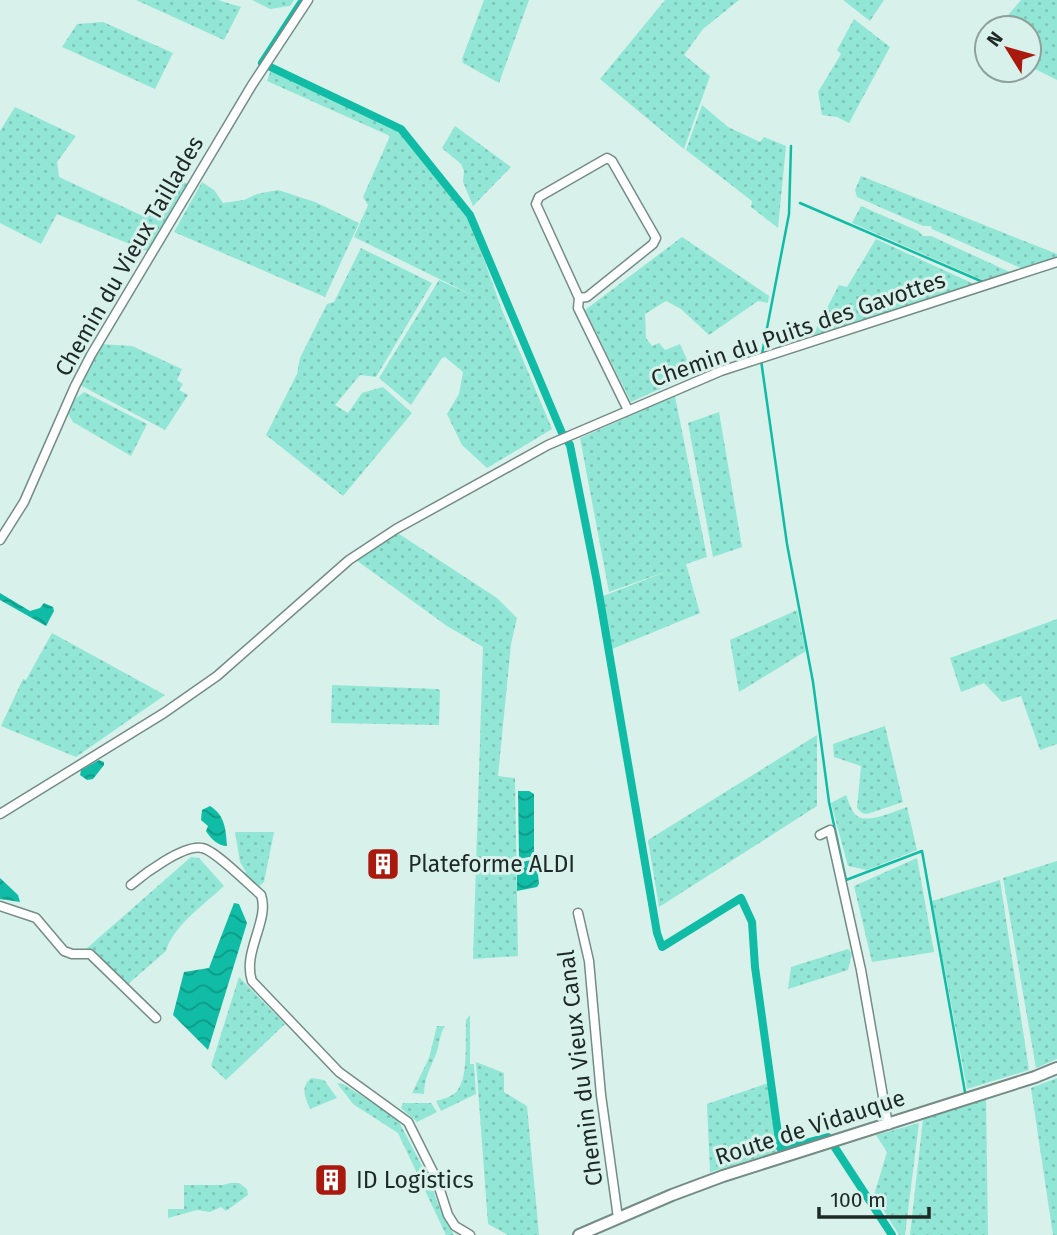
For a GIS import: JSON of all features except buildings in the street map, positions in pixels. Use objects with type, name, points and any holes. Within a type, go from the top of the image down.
[{"type":"street","name":"Chemin du Vieux Taillades","points":[[0,540],[24,502],[70,396],[91,355],[252,85],[308,0]]},
{"type":"street","points":[[579,298],[587,296],[618,272],[653,244],[656,238],[612,161],[607,158],[536,201],[579,298],[579,308],[628,410]]},
{"type":"street","name":"Chemin du Puits des Gavottes","points":[[0,814],[164,713],[217,676],[349,560],[384,537],[548,445],[721,371],[1057,262]]},
{"type":"street","points":[[820,835],[830,830],[861,970],[888,1125]]},
{"type":"street","points":[[131,885],[155,865],[192,848],[201,847],[212,853],[261,895],[262,918],[255,936],[249,972],[252,981],[339,1072],[408,1122],[436,1178],[448,1215],[455,1226],[470,1235]]},
{"type":"street","points":[[0,906],[36,918],[64,951],[90,954],[156,1018]]},
{"type":"street","name":"Chemin du Vieux Canal","points":[[578,913],[589,961],[601,1095],[618,1217]]},
{"type":"street","name":"Route de Vidauque","points":[[579,1235],[723,1176],[888,1125],[1057,1068]]},
{"type":"shaded area","points":[[136,0],[218,0],[241,7],[224,40]]},
{"type":"shaded area","points":[[252,0],[294,0],[290,6],[270,9]]},
{"type":"shaded area","points":[[484,0],[529,0],[499,83],[463,63],[462,59]]},
{"type":"shaded area","points":[[665,0],[739,0],[703,29],[684,55],[710,76],[684,149],[600,79]]},
{"type":"shaded area","points":[[843,0],[884,0],[870,21]]},
{"type":"shaded area","points":[[1021,0],[1057,0],[1057,80],[1043,73],[1043,14],[1009,14]]},
{"type":"shaded area","points":[[854,19],[890,47],[849,123],[837,117],[822,115],[818,92],[841,54],[837,50]]},
{"type":"shaded area","points":[[103,22],[173,53],[155,89],[62,47],[77,24]]},
{"type":"shaded area","points":[[271,69],[398,130],[470,220],[502,310],[552,429],[487,468],[462,445],[447,414],[459,394],[463,372],[445,357],[411,405],[379,378],[439,280],[478,298],[354,237],[368,205],[363,197],[390,136],[267,81]]},
{"type":"shaded area","points":[[702,105],[728,127],[760,142],[764,137],[786,146],[778,228],[751,207],[752,201],[686,150]]},
{"type":"shaded area","points":[[15,107],[76,136],[57,162],[59,177],[145,217],[177,182],[188,183],[149,252],[57,214],[41,244],[0,223],[0,131]]},
{"type":"shaded area","points":[[455,126],[511,167],[473,206],[463,182],[464,171],[461,164],[442,148]]},
{"type":"shaded area","points":[[861,176],[1057,254],[1057,259],[1023,269],[932,229],[931,226],[923,226],[857,197],[855,190]]},
{"type":"shaded area","points":[[202,182],[214,190],[223,203],[278,190],[315,202],[359,223],[325,297],[174,232]]},
{"type":"shaded area","points":[[861,206],[918,231],[923,236],[931,236],[1012,273],[985,281],[852,223]]},
{"type":"shaded area","points":[[682,237],[769,296],[768,303],[758,301],[709,335],[681,309],[666,301],[645,314],[646,338],[652,346],[659,343],[665,350],[680,344],[693,374],[631,402],[585,310]]},
{"type":"shaded area","points":[[876,239],[974,284],[816,338],[813,335],[839,285],[847,287]]},
{"type":"shaded area","points":[[361,248],[432,283],[376,377],[360,375],[335,405],[348,413],[362,393],[383,387],[412,413],[343,496],[266,435],[297,374],[300,358],[327,304],[334,302]]},
{"type":"shaded area","points":[[100,344],[132,346],[182,369],[177,380],[183,384],[179,390],[188,395],[165,430],[78,384]]},
{"type":"shaded area","points":[[84,392],[147,424],[131,456],[73,422],[68,414],[74,400]]},
{"type":"shaded area","points":[[675,396],[707,557],[686,564],[700,613],[612,649],[603,596],[676,568],[609,592],[580,438]]},
{"type":"shaded area","points":[[719,412],[742,547],[713,557],[688,423]]},
{"type":"shaded area","points":[[396,532],[497,598],[517,618],[511,644],[498,776],[515,778],[518,956],[473,959],[483,647],[447,626],[356,560]]},
{"type":"shaded area","points":[[797,610],[806,651],[739,692],[730,640]]},
{"type":"shaded area","points":[[1057,619],[1057,744],[1040,750],[1021,696],[1002,702],[984,683],[961,692],[950,658]]},
{"type":"shaded area","points":[[52,633],[165,695],[76,757],[1,726],[23,679],[26,680]]},
{"type":"shaded area","points":[[332,685],[440,690],[439,725],[331,723]]},
{"type":"shaded area","points":[[885,726],[903,802],[867,814],[862,813],[857,808],[861,766],[834,757],[833,744]]},
{"type":"shaded area","points":[[817,735],[817,806],[659,907],[648,840]]},
{"type":"shaded area","points":[[846,795],[853,812],[862,818],[882,816],[907,807],[917,850],[867,870],[848,866],[831,803]]},
{"type":"shaded area","points":[[235,832],[274,832],[264,882],[258,887],[244,874],[246,872],[240,862]]},
{"type":"shaded area","points":[[191,857],[199,858],[224,886],[183,924],[166,951],[127,985],[86,949]]},
{"type":"shaded area","points":[[917,858],[934,952],[872,962],[854,886]]},
{"type":"shaded area","points":[[1057,861],[1057,1059],[1036,1068],[1003,878]]},
{"type":"shaded area","points":[[1000,880],[1029,1070],[967,1089],[932,901]]},
{"type":"shaded area","points":[[848,949],[852,953],[848,970],[788,989],[791,967]]},
{"type":"shaded area","points":[[239,977],[285,1024],[226,1080],[211,1066]]},
{"type":"shaded area","points":[[470,1015],[470,1064],[474,1064],[476,1094],[441,1111],[436,1101],[454,1094],[463,1078],[466,1020]]},
{"type":"shaded area","points":[[437,1026],[445,1026],[426,1078],[424,1094],[412,1093],[429,1058]]},
{"type":"shaded area","points":[[476,1062],[504,1073],[504,1092],[527,1106],[539,1235],[508,1235],[488,1224]]},
{"type":"shaded area","points":[[311,1078],[324,1080],[337,1098],[310,1109],[305,1089]]},
{"type":"shaded area","points":[[1057,1078],[1057,1235],[1053,1235],[1031,1088]]},
{"type":"shaded area","points":[[337,1083],[343,1084],[397,1118],[454,1235],[446,1235],[398,1133],[353,1104]]},
{"type":"shaded area","points":[[768,1083],[776,1152],[710,1172],[707,1104]]},
{"type":"shaded area","points":[[986,1099],[988,1235],[910,1235],[923,1119]]},
{"type":"shaded area","points":[[403,1103],[431,1103],[437,1112],[417,1122],[401,1108]]},
{"type":"shaded area","points":[[919,1123],[905,1235],[899,1235],[874,1195],[887,1152],[876,1135]]},
{"type":"shaded area","points":[[239,1183],[247,1189],[248,1195],[226,1211],[221,1207],[210,1212],[197,1210],[168,1218],[168,1209],[184,1209],[184,1185]]},
{"type":"water","points":[[0,593],[30,611],[40,608],[44,603],[53,607],[54,611],[46,626],[0,600]]},
{"type":"water","points":[[99,760],[104,762],[104,765],[93,779],[87,780],[80,775],[81,770]]},
{"type":"water","points":[[518,791],[534,794],[534,856],[519,859]]},
{"type":"water","points":[[210,806],[222,818],[227,846],[212,839],[206,831],[208,826],[201,820],[202,810]]},
{"type":"water","points":[[531,860],[537,864],[539,884],[537,887],[517,891],[517,863]]},
{"type":"water","points":[[0,878],[18,895],[20,902],[0,899]]},
{"type":"water","points":[[234,903],[239,904],[247,923],[208,1050],[173,1015],[184,972],[209,968]]},
{"type":"waterway","points":[[301,3],[262,63],[401,129],[470,215],[562,433],[570,445],[597,582],[657,933],[662,947],[741,898],[752,922],[755,967],[780,1148],[828,1137],[892,1235]]},
{"type":"waterway","points":[[762,354],[789,214],[791,146]]},
{"type":"waterway","points":[[800,203],[983,282]]},
{"type":"waterway","points":[[761,360],[787,544],[813,682],[829,802],[846,880],[922,851],[965,1092]]},
{"type":"place","name":"Plateforme ALDI","points":[[383,864]]},
{"type":"place","name":"ID Logistics","points":[[331,1180]]}]
